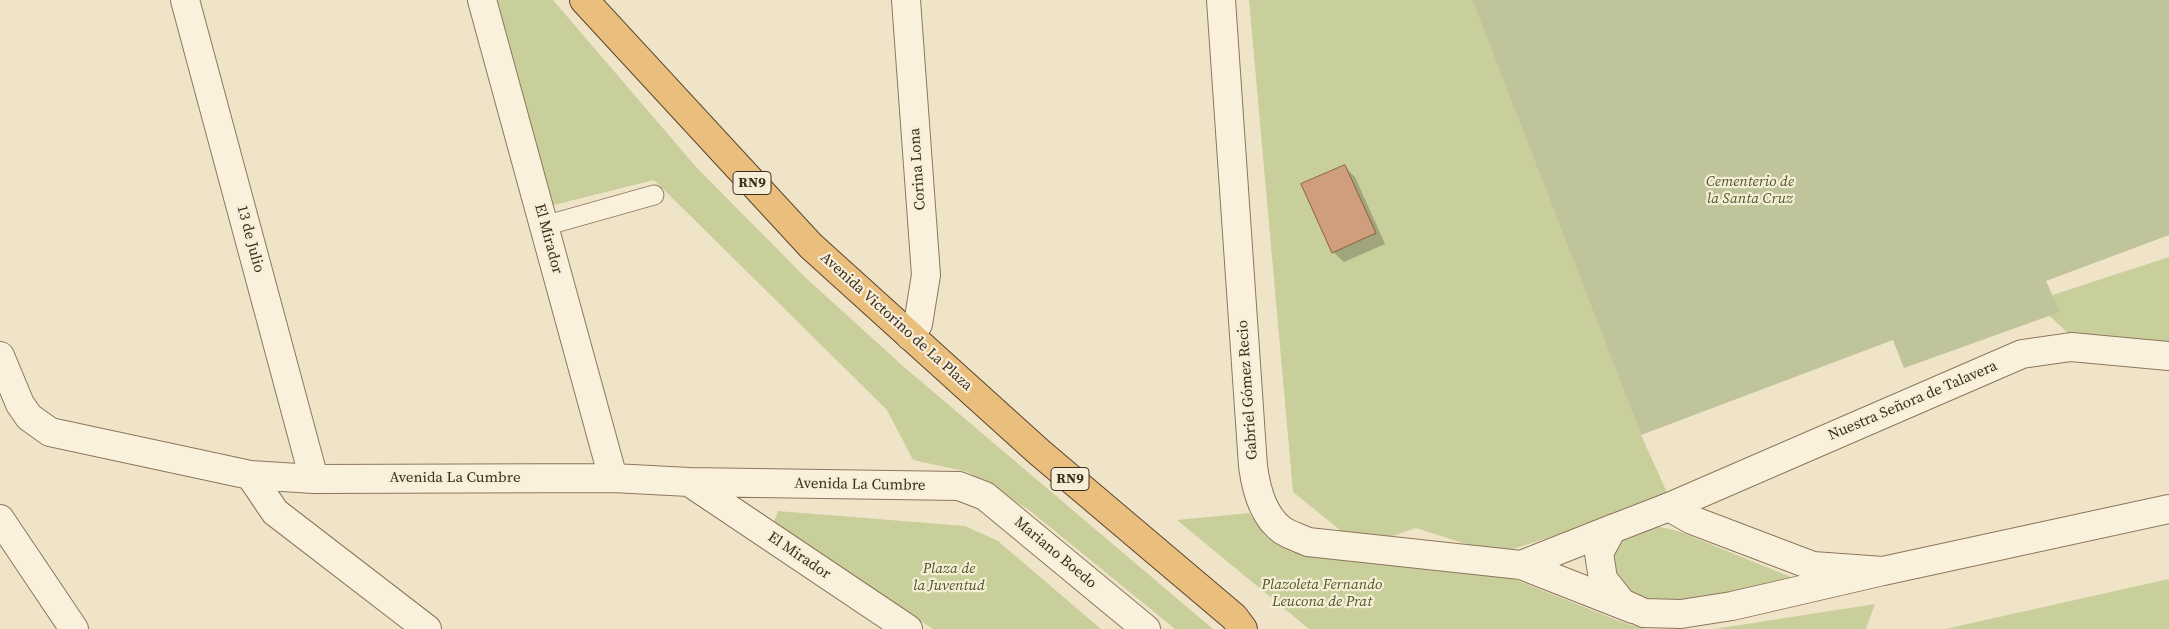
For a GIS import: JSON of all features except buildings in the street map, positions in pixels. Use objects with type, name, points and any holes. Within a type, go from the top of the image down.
[{"type":"highway","name":"Avenida Victorino de La Plaza","points":[[584,0],[601,11],[811,246],[1039,452],[1239,623],[1259,629]]},
{"type":"street","name":"13 de Julio","points":[[185,0],[314,478]]},
{"type":"street","name":"El Mirador","points":[[482,0],[614,478]]},
{"type":"street","name":"Corina Lona","points":[[906,0],[926,276],[918,324],[910,336]]},
{"type":"street","name":"Gabriel Gómez Recio","points":[[1221,0],[1253,466],[1255,482],[1269,517],[1283,531],[1308,542],[1521,565],[1644,613]]},
{"type":"street","name":"Nuestra Señora de Talavera","points":[[1612,529],[1669,507],[2022,354],[2070,347],[2169,356]]},
{"type":"street","name":"Avenida La Cumbre","points":[[0,356],[20,404],[29,417],[50,432],[250,475],[314,478],[614,478],[689,482],[958,486]]},
{"type":"street","points":[[250,475],[275,512],[427,629]]},
{"type":"street","name":"El Mirador","points":[[689,482],[908,629]]},
{"type":"street","name":"Mariano Boedo","points":[[958,486],[985,496],[1146,629]]},
{"type":"street","points":[[1669,507],[1692,520],[1813,566],[1883,570]]},
{"type":"street","points":[[1612,529],[1599,554],[1603,579],[1622,603],[1644,613],[1681,614],[1732,606],[1883,570],[2169,509]]},
{"type":"street","points":[[0,519],[74,629]]},
{"type":"street","name":"Gabriel Gómez Recio","points":[[1521,565],[1612,529]]},
{"type":"lane","points":[[544,226],[654,195]]},
{"type":"green space","points":[[491,0],[553,0],[697,168],[806,278],[904,367],[1213,629],[1175,629],[1029,510],[968,472],[913,460],[887,410],[654,180],[550,206]]},
{"type":"green space","points":[[1249,0],[1472,0],[1641,435],[1670,499],[1497,554],[1416,528],[1361,547],[1293,492]]},
{"type":"green space","name":"Cementerio de la Santa Cruz","points":[[1472,0],[2169,0],[2169,235],[2046,281],[2060,312],[1904,368],[1893,340],[1641,435]]},
{"type":"green space","points":[[2169,257],[2169,346],[2074,339],[2034,301]]},
{"type":"green space","name":"Plaza de la Juventud","points":[[778,511],[965,526],[998,541],[1101,629],[933,629],[773,525]]},
{"type":"green space","name":"Plazoleta Fernando Leucona de Prat","points":[[1249,513],[1265,536],[1307,556],[1509,577],[1619,621],[1646,629],[1309,629],[1177,520]]},
{"type":"green space","points":[[1647,524],[1678,531],[1791,577],[1716,597],[1650,603],[1623,590],[1607,566],[1610,545]]},
{"type":"green space","points":[[2169,579],[2169,629],[1945,629]]},
{"type":"green space","points":[[1875,604],[1866,629],[1714,629]]}]
